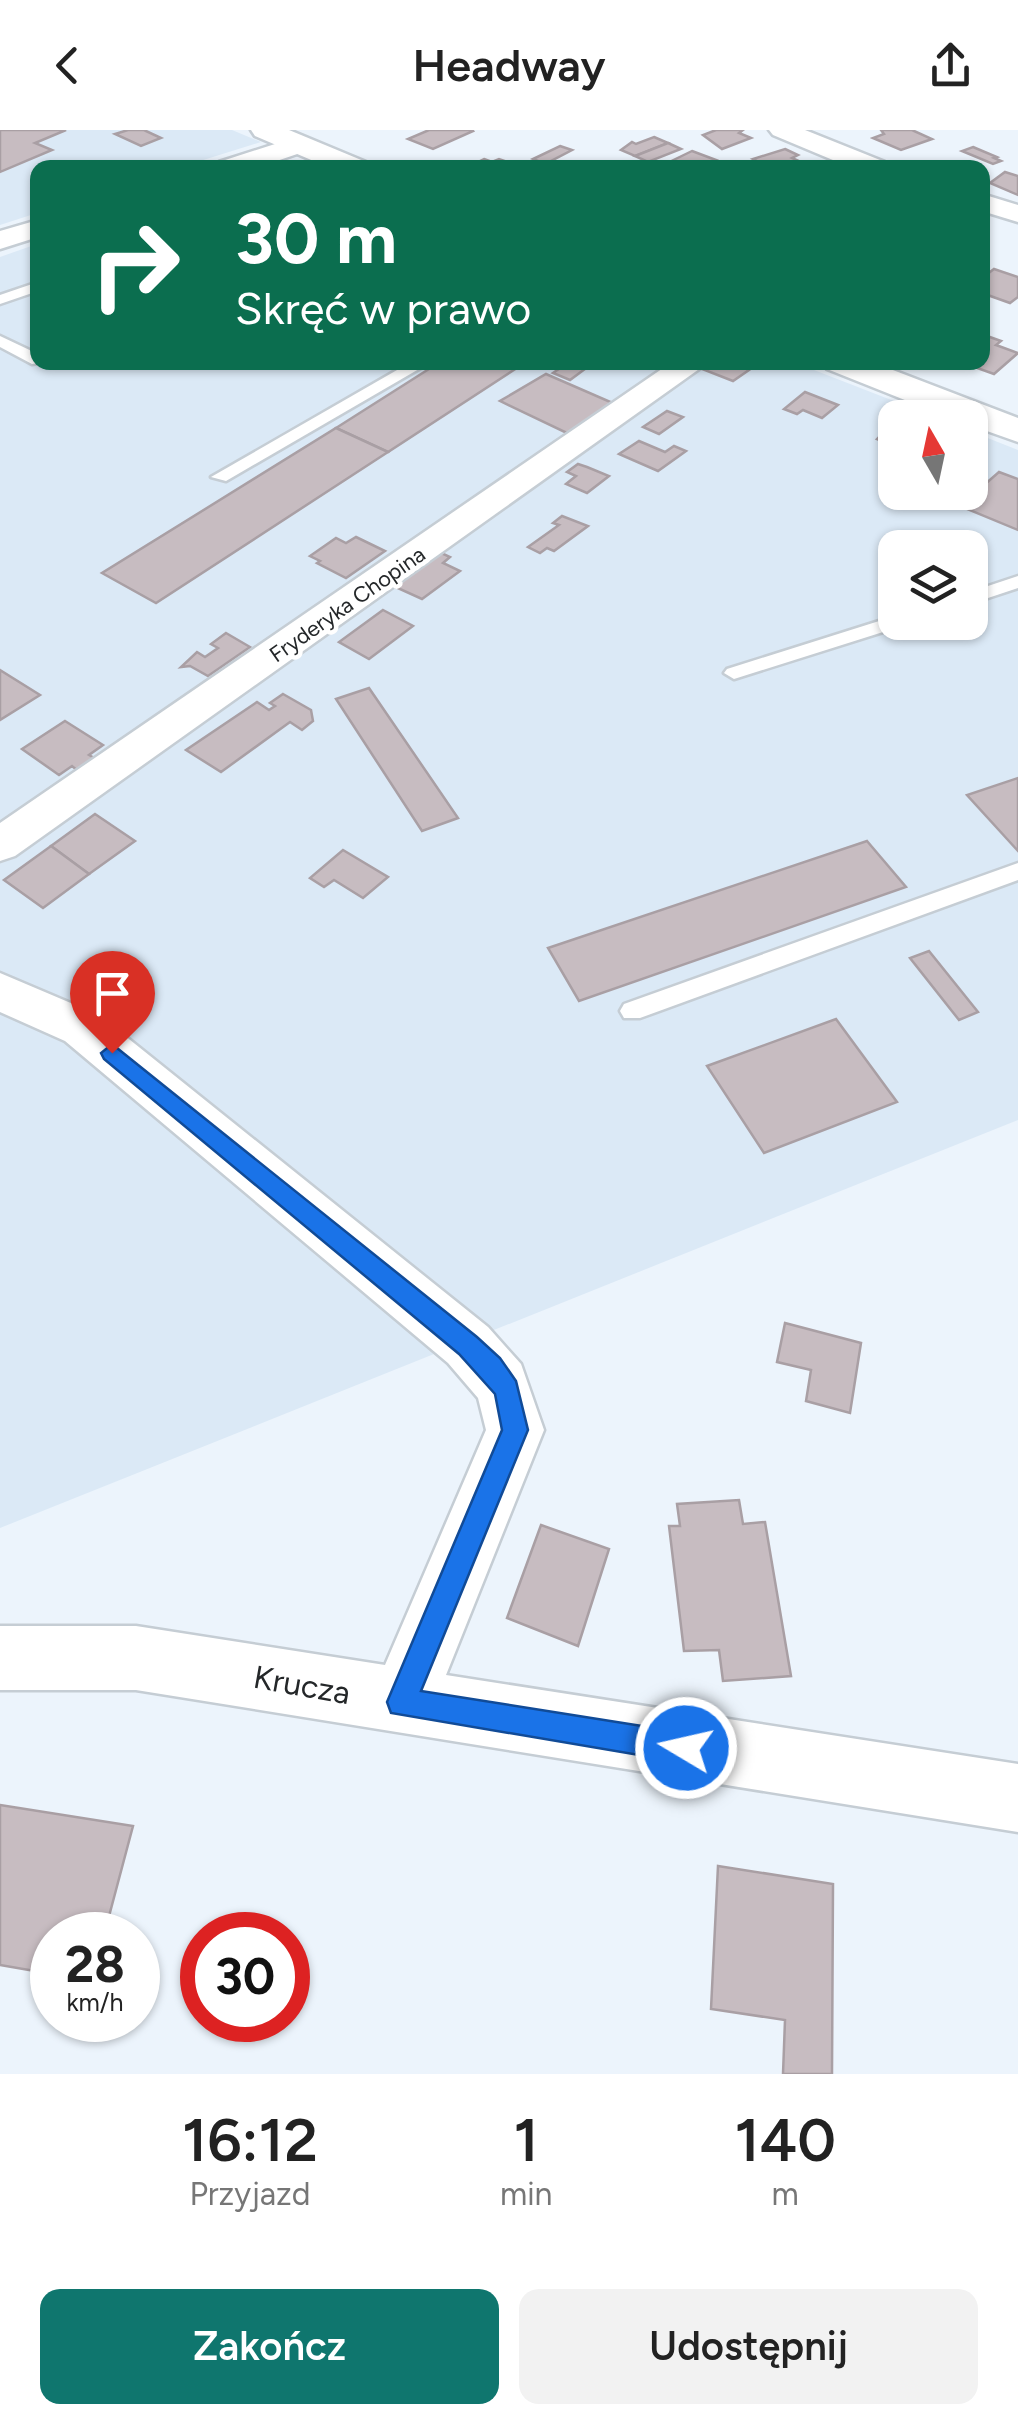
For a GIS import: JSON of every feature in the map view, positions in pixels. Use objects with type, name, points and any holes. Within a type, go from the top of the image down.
[{"type":"street","points":[[265,130],[337,160]]},
{"type":"street","points":[[252,160],[344,130]]},
{"type":"street","points":[[782,130],[855,160]]},
{"type":"street","points":[[811,143],[846,130]]},
{"type":"street","points":[[990,205],[1018,214]]},
{"type":"street","points":[[0,240],[30,231]]},
{"type":"street","name":"Fryderyka Chopina","points":[[0,845],[683,370]]},
{"type":"street","points":[[861,370],[1018,431]]},
{"type":"street","points":[[0,991],[82,1028],[468,1345],[491,1366],[507,1389],[515,1430],[402,1702]]},
{"type":"street","name":"Krucza","points":[[0,1658],[136,1658],[1018,1798]]},
{"type":"lane","points":[[0,300],[30,289]]},
{"type":"lane","points":[[0,341],[30,357]]},
{"type":"lane","points":[[220,478],[410,370]]},
{"type":"lane","points":[[988,592],[1018,582]]},
{"type":"lane","points":[[734,673],[878,627]]},
{"type":"lane","points":[[632,1011],[1018,871]]},
{"type":"shaded area","points":[[0,130],[232,130],[261,142],[203,160],[30,160],[30,215],[0,225]]},
{"type":"shaded area","points":[[30,246],[30,370],[814,370],[891,400],[878,400],[878,510],[988,510],[988,438],[1018,450],[1018,1120],[0,1528],[0,257]]},
{"type":"building","points":[[0,130],[66,130],[35,143],[52,150],[0,172]]},
{"type":"building","points":[[144,130],[161,138],[141,146],[115,134]]},
{"type":"building","points":[[429,130],[473,131],[433,149],[408,139]]},
{"type":"building","points":[[716,130],[743,130],[739,133],[751,138],[722,149],[703,135]]},
{"type":"building","points":[[881,130],[912,130],[932,139],[901,150],[873,138],[884,134]]},
{"type":"building","points":[[654,137],[668,143],[635,156],[621,150],[632,142]]},
{"type":"building","points":[[668,143],[681,149],[653,160],[635,156]]},
{"type":"building","points":[[560,146],[572,150],[553,160],[533,159]]},
{"type":"building","points":[[973,147],[1001,161],[993,164],[962,151]]},
{"type":"building","points":[[785,149],[798,155],[792,158],[796,160],[753,159]]},
{"type":"building","points":[[692,151],[716,160],[673,160]]},
{"type":"building","points":[[1005,172],[1018,176],[1018,195],[990,183]]},
{"type":"building","points":[[994,269],[1018,277],[1018,297],[1010,303],[990,296],[990,272]]},
{"type":"building","points":[[990,337],[1001,341],[996,345],[1018,353],[994,374],[983,370],[990,370]]},
{"type":"building","points":[[427,370],[514,370],[388,452],[336,428]]},
{"type":"building","points":[[557,370],[584,370],[570,380],[553,373]]},
{"type":"building","points":[[705,370],[749,370],[733,381]]},
{"type":"building","points":[[546,374],[615,404],[569,434],[500,401]]},
{"type":"building","points":[[805,392],[838,405],[822,418],[803,410],[797,414],[784,409]]},
{"type":"building","points":[[667,411],[683,417],[659,434],[643,427]]},
{"type":"building","points":[[336,428],[388,452],[156,603],[102,573]]},
{"type":"building","points":[[639,441],[665,452],[674,446],[686,451],[658,471],[619,454]]},
{"type":"building","points":[[578,464],[609,476],[587,493],[566,484],[576,476],[567,472]]},
{"type":"building","points":[[999,472],[1018,479],[1018,530],[970,510],[988,510],[988,482]]},
{"type":"building","points":[[562,516],[588,526],[554,551],[547,548],[540,553],[528,547],[559,525],[553,523]]},
{"type":"building","points":[[356,537],[385,551],[346,578],[310,556],[336,538],[346,543]]},
{"type":"building","points":[[437,551],[450,557],[443,563],[460,571],[422,599],[391,585]]},
{"type":"building","points":[[383,610],[413,626],[369,659],[339,642]]},
{"type":"building","points":[[226,633],[250,647],[208,676],[190,666],[181,667],[197,652],[205,657],[218,648],[211,644]]},
{"type":"building","points":[[0,670],[40,695],[0,720]]},
{"type":"building","points":[[369,688],[458,818],[422,831],[336,699]]},
{"type":"building","points":[[283,694],[311,710],[313,721],[302,730],[290,722],[221,772],[186,750],[257,702],[269,710],[275,706],[270,703]]},
{"type":"building","points":[[65,721],[103,745],[89,755],[96,759],[78,771],[72,766],[59,775],[22,749]]},
{"type":"building","points":[[1018,778],[1018,851],[967,795]]},
{"type":"building","points":[[95,814],[135,841],[89,874],[51,846]]},
{"type":"building","points":[[867,841],[906,887],[579,1001],[548,948]]},
{"type":"building","points":[[51,846],[89,874],[43,908],[4,880]]},
{"type":"building","points":[[343,850],[388,877],[363,898],[334,880],[324,887],[310,878]]},
{"type":"building","points":[[929,951],[978,1012],[959,1020],[910,958]]},
{"type":"building","points":[[836,1019],[897,1102],[764,1153],[707,1066]]},
{"type":"building","points":[[785,1323],[861,1343],[850,1413],[806,1401],[811,1370],[777,1362]]},
{"type":"building","points":[[739,1500],[743,1524],[765,1522],[791,1676],[723,1681],[719,1650],[684,1651],[669,1526],[680,1526],[677,1504]]},
{"type":"building","points":[[541,1525],[609,1549],[578,1646],[507,1618]]},
{"type":"building","points":[[0,1805],[133,1826],[110,1912],[30,1912],[30,1970],[0,1965]]},
{"type":"building","points":[[718,1866],[833,1884],[832,2074],[783,2074],[785,2020],[711,2009]]},
{"type":"route","points":[[112,1053],[468,1345],[491,1366],[507,1389],[515,1430],[402,1702],[686,1748]]}]
